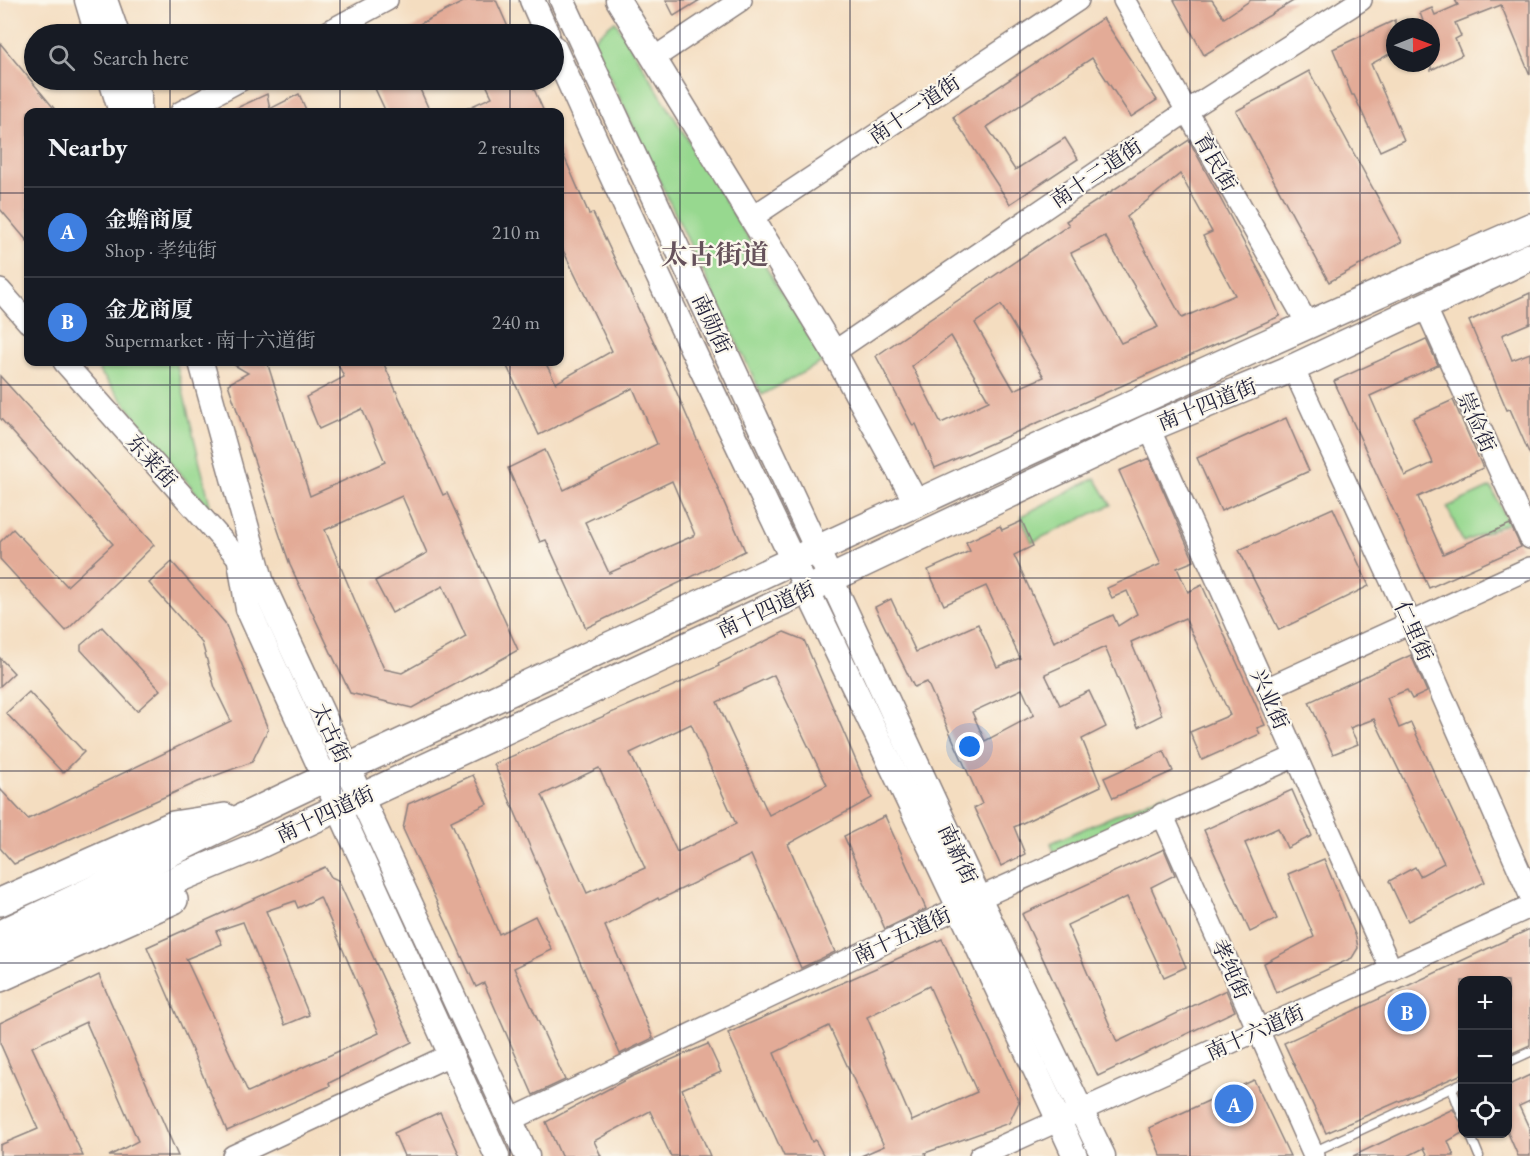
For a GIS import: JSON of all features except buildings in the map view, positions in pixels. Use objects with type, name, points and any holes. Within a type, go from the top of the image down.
[{"type":"main road","points":[[87,0],[94,24]]},
{"type":"main road","points":[[105,0],[113,24]]},
{"type":"main road","points":[[532,0],[543,24]]},
{"type":"main road","name":"南勋街","points":[[562,0],[816,550]]},
{"type":"main road","points":[[618,0],[834,352],[917,504]]},
{"type":"main road","name":"南勋街","points":[[564,70],[618,192],[792,562]]},
{"type":"main road","points":[[114,90],[120,108]]},
{"type":"main road","points":[[137,90],[139,108]]},
{"type":"main road","points":[[0,934],[61,917],[249,814],[336,773],[1307,323],[1530,227]]},
{"type":"main road","name":"南十四道街","points":[[0,956],[61,917],[252,848],[1149,428],[1293,368],[1530,257]]},
{"type":"main road","name":"太古街","points":[[188,366],[240,560],[248,609],[336,773]]},
{"type":"main road","name":"太古街","points":[[202,366],[262,584],[450,1055],[497,1156]]},
{"type":"main road","name":"南新街","points":[[816,550],[1075,1156]]},
{"type":"main road","name":"南新街","points":[[792,562],[968,903],[1081,1109],[1103,1156]]},
{"type":"main road","name":"太古街","points":[[349,803],[527,1156]]},
{"type":"main road","points":[[0,902],[173,825],[249,814]]},
{"type":"main road","points":[[0,978],[174,900],[252,848]]},
{"type":"street","points":[[343,24],[387,0]]},
{"type":"street","points":[[654,58],[741,0]]},
{"type":"street","name":"南十一道街","points":[[751,218],[1078,0]]},
{"type":"street","name":"育民街","points":[[1124,0],[1307,323]]},
{"type":"street","name":"南十二道街","points":[[834,352],[1187,111],[1361,0]]},
{"type":"street","points":[[188,108],[222,90]]},
{"type":"street","points":[[0,290],[24,317]]},
{"type":"street","name":"崇俭街","points":[[1425,306],[1530,538]]},
{"type":"street","name":"东莱街","points":[[68,366],[240,560]]},
{"type":"street","name":"仁里街","points":[[1293,368],[1410,622],[1530,896]]},
{"type":"street","name":"兴业街","points":[[1149,428],[1392,971]]},
{"type":"street","points":[[1266,689],[1530,568]]},
{"type":"street","name":"南十五道街","points":[[510,1120],[968,903],[1162,814],[1296,756]]},
{"type":"street","name":"孝纯街","points":[[1162,814],[1313,1154]]},
{"type":"street","name":"南十六道街","points":[[980,1156],[1530,907]]},
{"type":"street","points":[[233,1156],[450,1055]]},
{"type":"lane","points":[[1512,1060],[1530,1052]]},
{"type":"lane","points":[[1313,1154],[1460,1084]]},
{"type":"lane","points":[[1452,1089],[1458,1105]]},
{"type":"lane","points":[[1472,1138],[1479,1156]]},
{"type":"green space","points":[[615,21],[824,361],[762,395],[592,40]]},
{"type":"green space","points":[[101,366],[177,366],[212,513],[99,371]]},
{"type":"green space","points":[[1095,478],[1111,505],[1032,542],[1021,516]]},
{"type":"green space","points":[[1491,487],[1508,523],[1463,542],[1447,507]]},
{"type":"green space","points":[[1166,793],[1172,804],[1054,852],[1051,843]]},
{"type":"place","name":"金龙商厦","points":[[1407,1012]]},
{"type":"place","name":"金蟾商厦","points":[[1234,1104]]},
{"type":"district","name":"太古街道","points":[[715,254]]}]
